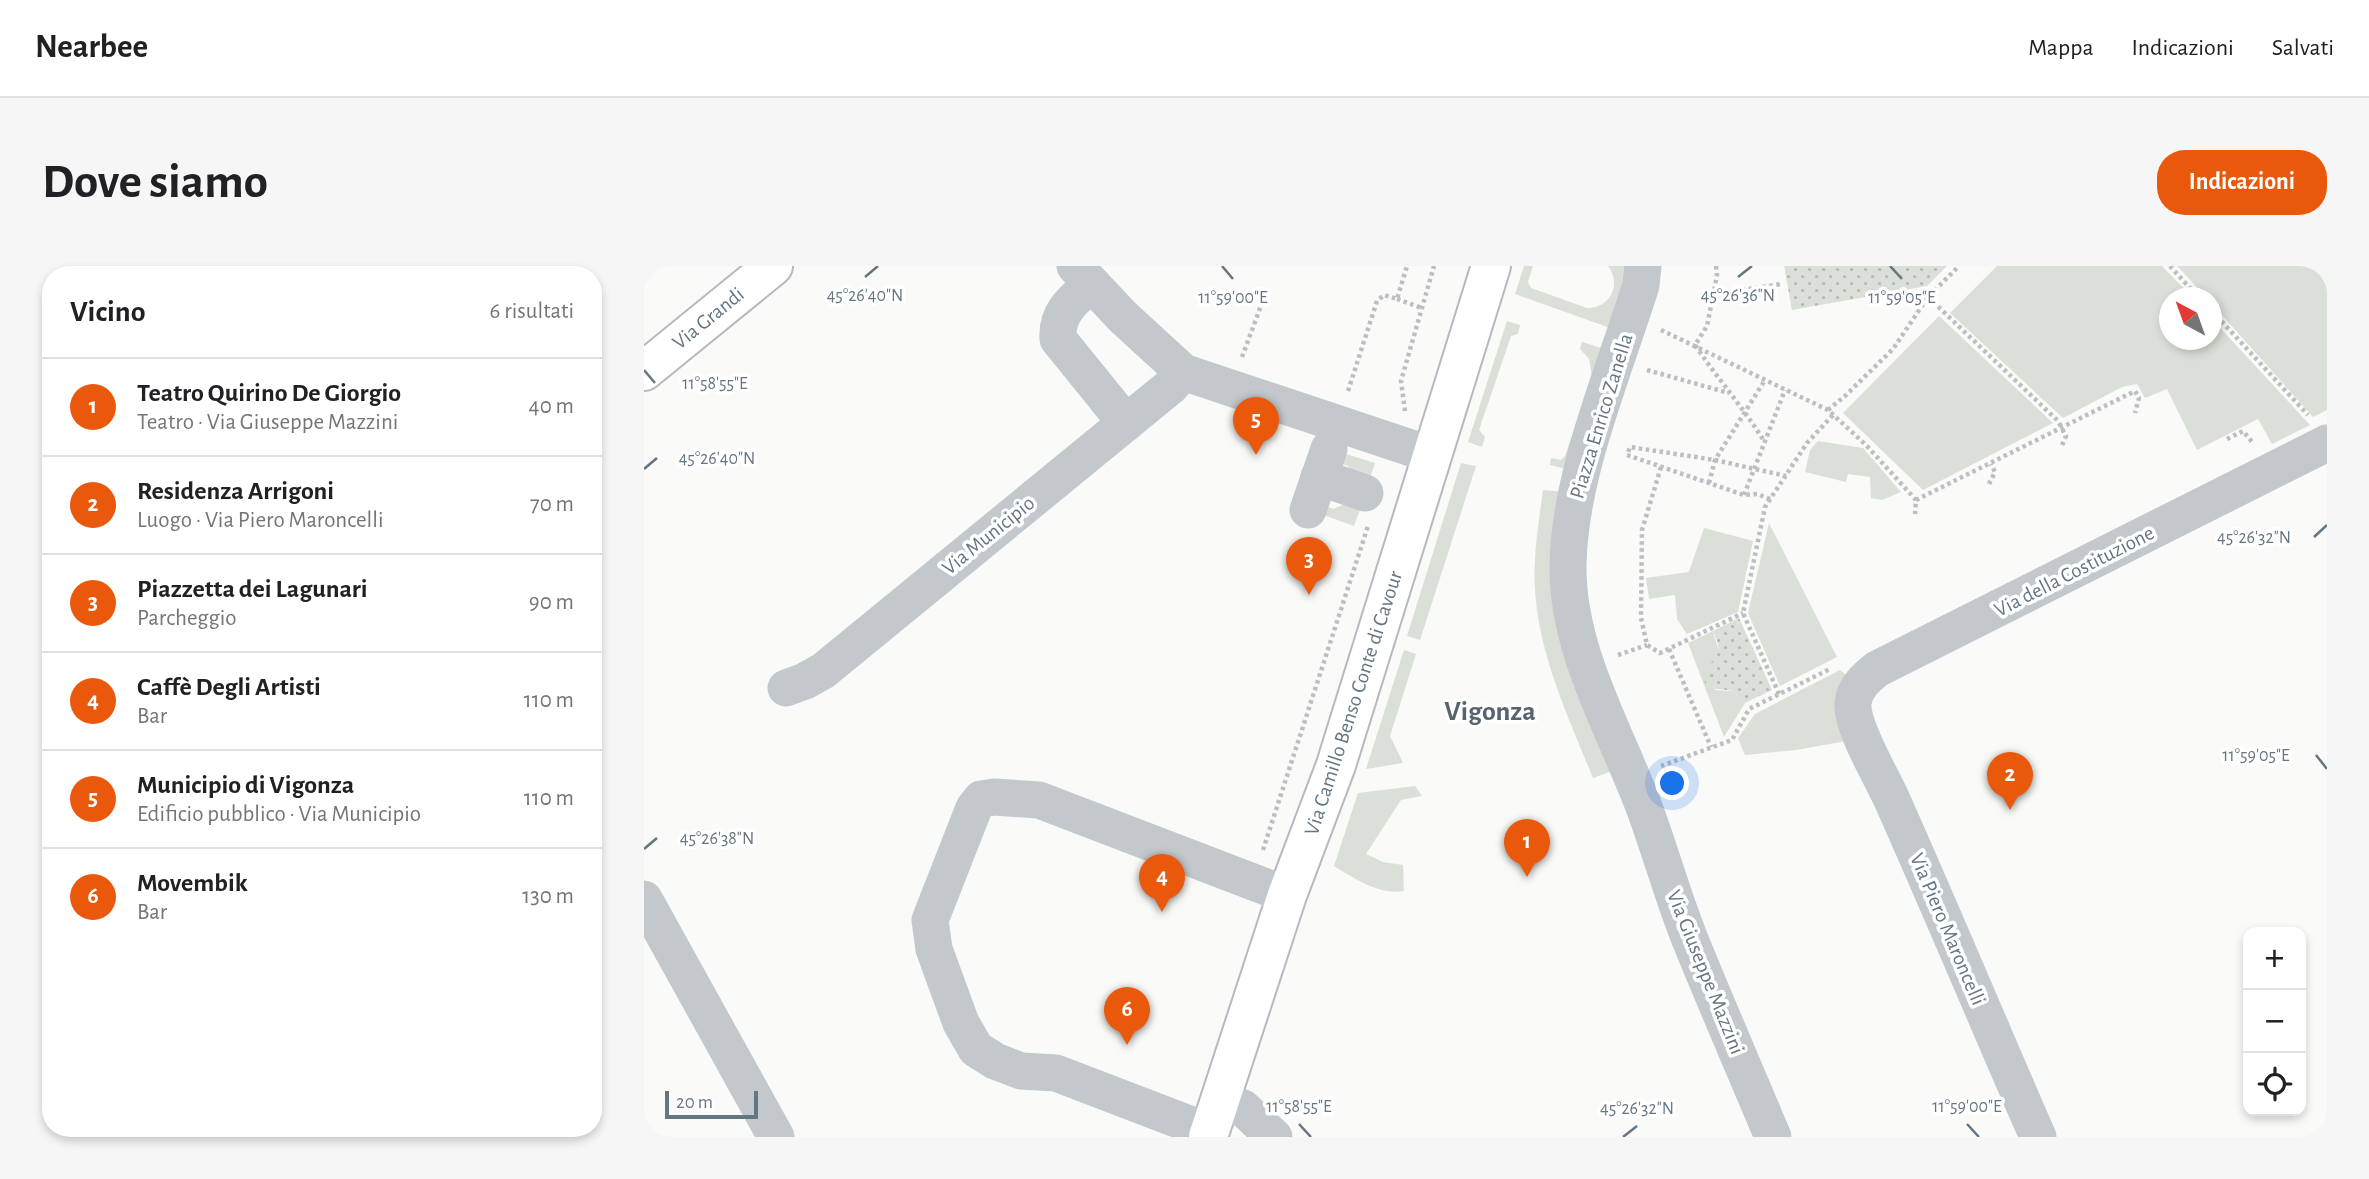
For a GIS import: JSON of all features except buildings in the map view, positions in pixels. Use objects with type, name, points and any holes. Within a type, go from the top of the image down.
[{"type":"main road","name":"Via Grandi","points":[[644,371],[774,266]]},
{"type":"main road","name":"Via Camillo Benso Conte di Cavour","points":[[1213,1123],[1270,889],[1336,765],[1491,266]]},
{"type":"street","name":"Piazza Enrico Zanella","points":[[1643,266],[1638,296],[1582,468],[1570,526],[1568,568],[1570,601],[1580,645],[1643,806]]},
{"type":"street","points":[[1126,423],[1058,339],[1057,325],[1083,275],[1123,317],[1183,372],[1432,455]]},
{"type":"street","name":"Via Municipio","points":[[786,688],[823,671],[1171,386],[1183,372]]},
{"type":"street","name":"Via della Costituzione","points":[[1856,723],[1853,703],[1856,693],[1862,682],[1877,669],[2040,589],[2318,430]]},
{"type":"street","points":[[1319,479],[1367,509]]},
{"type":"street","name":"Via Piero Maroncelli","points":[[1856,723],[2038,1137]]},
{"type":"street","points":[[1270,889],[1040,800],[994,797],[981,799],[974,808],[930,920],[934,949],[961,1023],[976,1049],[995,1061],[1021,1071],[1056,1073],[1213,1123],[1243,1108],[1274,1137]]},
{"type":"street","name":"Via Giuseppe Mazzini","points":[[1643,806],[1688,935],[1773,1137]]},
{"type":"street","points":[[644,900],[776,1137]]},
{"type":"path","points":[[1397,299],[1407,266]]},
{"type":"path","points":[[1396,443],[1405,411],[1401,381],[1434,266]]},
{"type":"path","points":[[1695,345],[1707,326],[1716,266]]},
{"type":"path","points":[[1828,410],[1893,349],[1928,298],[1959,266]]},
{"type":"path","points":[[2170,266],[2189,287]]},
{"type":"path","points":[[1713,294],[1782,284]]},
{"type":"path","points":[[1346,398],[1377,301],[1384,295],[1422,308]]},
{"type":"path","points":[[1928,298],[2058,421],[2066,436],[2061,448]]},
{"type":"path","points":[[1239,364],[1262,303]]},
{"type":"path","points":[[2222,323],[2318,430]]},
{"type":"path","points":[[1655,327],[1828,410],[1866,445],[1916,500],[1915,514]]},
{"type":"path","points":[[1695,345],[1746,412],[1764,441]]},
{"type":"path","points":[[1639,368],[1729,393]]},
{"type":"path","points":[[1709,483],[1716,460],[1765,380]]},
{"type":"path","points":[[1744,495],[1785,390]]},
{"type":"path","points":[[1916,500],[2136,391],[2139,398],[2135,413]]},
{"type":"path","points":[[1779,694],[1743,613],[1765,507],[1807,443],[1833,415]]},
{"type":"path","points":[[2227,439],[2243,431],[2252,443],[2261,447]]},
{"type":"path","points":[[1770,499],[1757,494],[1744,495],[1627,455],[1630,447],[1716,460],[1786,476]]},
{"type":"path","points":[[1989,484],[1995,472],[1991,464]]},
{"type":"path","points":[[1661,467],[1642,530],[1641,597],[1647,645],[1660,653],[1743,613]]},
{"type":"path","points":[[1270,889],[1367,509]]},
{"type":"path","points":[[1614,656],[1647,645]]},
{"type":"path","points":[[1669,649],[1711,747]]},
{"type":"path","points":[[1656,768],[1732,740],[1749,709],[1840,664]]},
{"type":"shaded area","points":[[1524,266],[1533,266],[1528,282],[1531,288],[1587,308],[1602,304],[1611,294],[1614,280],[1608,266],[1631,266],[1613,329],[1515,294]]},
{"type":"shaded area","points":[[1784,266],[1947,266],[1927,286],[1792,310]]},
{"type":"shaded area","points":[[1997,266],[2162,266],[2182,287],[2159,287],[2159,350],[2222,350],[2222,330],[2310,425],[2272,444],[2258,419],[2197,450],[2167,389],[2145,398],[2137,384],[2122,387],[2063,418],[1950,313]]},
{"type":"shaded area","points":[[2177,266],[2327,266],[2327,410],[2313,417],[2222,315],[2222,287],[2197,287]]},
{"type":"shaded area","points":[[1939,316],[2053,423],[1923,490],[1843,413]]},
{"type":"shaded area","points":[[1507,321],[1520,325],[1518,334],[1511,336],[1479,430],[1485,437],[1482,447],[1468,442]]},
{"type":"shaded area","points":[[1582,342],[1608,350],[1570,470],[1550,465],[1551,458],[1561,460],[1565,456],[1592,377],[1589,359],[1580,349]]},
{"type":"shaded area","points":[[1818,441],[1863,448],[1901,492],[1882,500],[1871,498],[1870,477],[1848,474],[1846,482],[1805,472],[1810,450]]},
{"type":"shaded area","points":[[1336,451],[1375,463],[1367,487],[1360,485],[1348,466],[1332,460]]},
{"type":"shaded area","points":[[1461,463],[1476,466],[1420,640],[1407,636]]},
{"type":"shaded area","points":[[1543,490],[1565,492],[1615,770],[1593,778],[1561,699],[1538,617],[1535,560]]},
{"type":"shaded area","points":[[1357,499],[1363,501],[1354,526],[1315,512],[1318,503],[1333,509]]},
{"type":"shaded area","points":[[1769,523],[1837,657],[1780,686],[1748,613]]},
{"type":"shaded area","points":[[1704,528],[1753,541],[1738,612],[1687,634],[1677,619],[1675,595],[1649,599],[1646,578],[1689,572]]},
{"type":"shaded area","points":[[1739,618],[1772,690],[1745,703],[1733,691],[1714,688],[1704,681],[1708,667],[1717,655],[1717,642],[1713,631]]},
{"type":"shaded area","points":[[1713,631],[1719,652],[1715,660],[1715,690],[1733,691],[1745,703],[1724,737],[1688,643]]},
{"type":"shaded area","points":[[1404,650],[1416,654],[1390,736],[1403,763],[1366,769]]},
{"type":"shaded area","points":[[1840,670],[1846,675],[1846,741],[1745,755],[1738,738],[1755,714]]},
{"type":"shaded area","points":[[1415,786],[1422,796],[1401,800],[1366,854],[1383,862],[1403,865],[1404,891],[1376,888],[1334,866],[1358,793]]},
{"type":"place","name":"Municipio di Vigonza","points":[[1256,455]]},
{"type":"place","name":"Piazzetta dei Lagunari","points":[[1309,595]]},
{"type":"place","name":"Residenza Arrigoni","points":[[2010,810]]},
{"type":"place","name":"Teatro Quirino De Giorgio","points":[[1527,877]]},
{"type":"place","name":"Caffè Degli Artisti","points":[[1162,912]]},
{"type":"place","name":"Movembik","points":[[1127,1045]]},
{"type":"district","name":"Vigonza","points":[[1490,710]]}]
